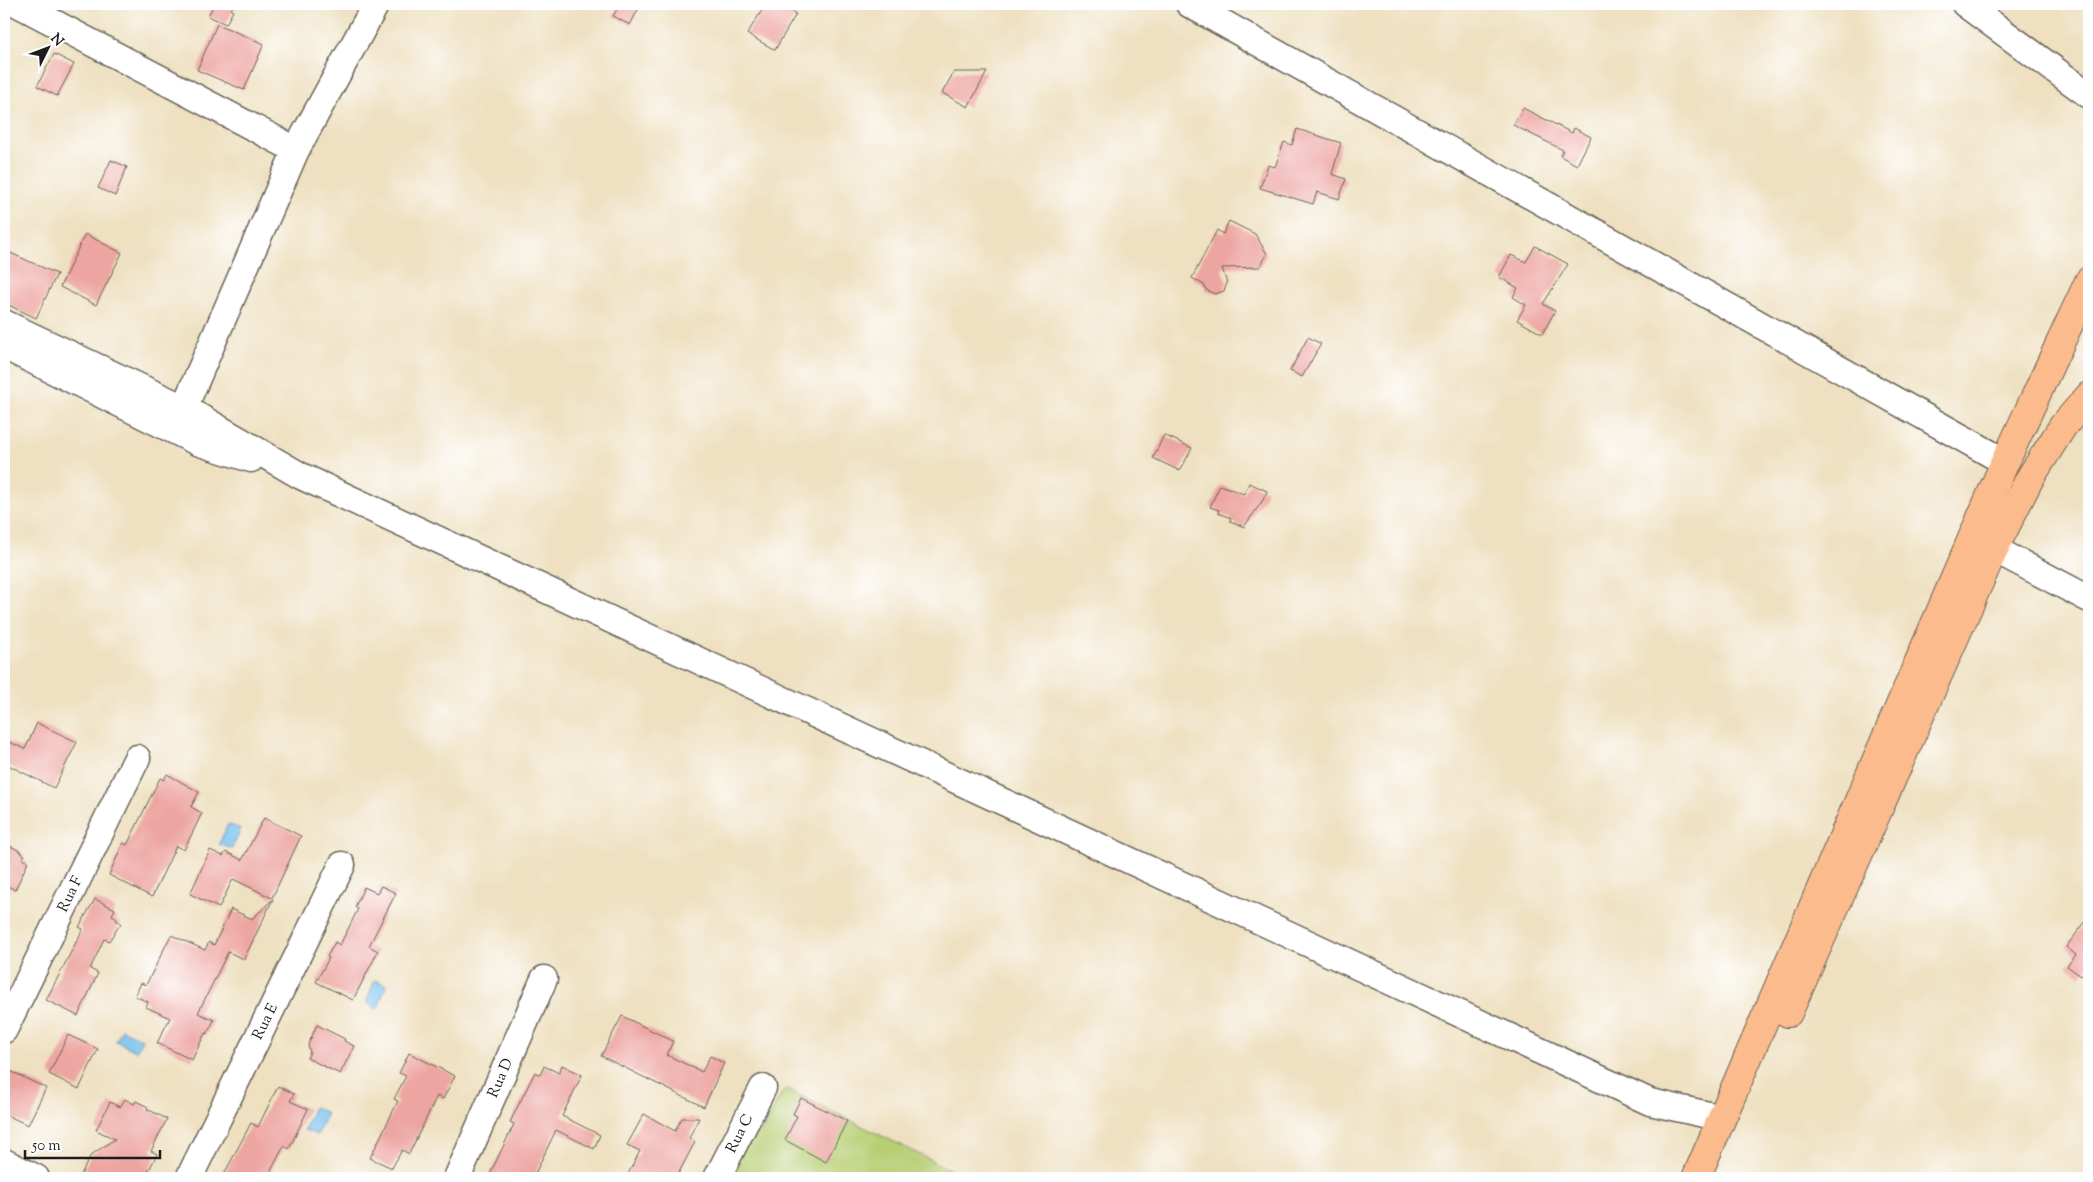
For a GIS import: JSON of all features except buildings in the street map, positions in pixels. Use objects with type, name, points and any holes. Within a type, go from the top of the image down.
[{"type":"main road","points":[[1696,1178],[2005,462],[2089,281]]},
{"type":"main road","points":[[1717,1178],[1994,549],[2030,478],[2063,426],[2089,396]]},
{"type":"street","points":[[18,4],[296,150]]},
{"type":"street","points":[[184,408],[296,150],[376,4]]},
{"type":"street","points":[[1189,4],[2005,462]]},
{"type":"street","points":[[1965,4],[2089,95]]},
{"type":"street","points":[[4,323],[184,408],[301,476],[1650,1102],[1722,1118]]},
{"type":"street","points":[[4,346],[198,442],[301,476]]},
{"type":"street","points":[[1994,549],[2089,600]]},
{"type":"street","name":"Rua F","points":[[4,1030],[137,758]]},
{"type":"street","name":"Rua E","points":[[189,1178],[342,865]]},
{"type":"street","name":"Rua D","points":[[457,1178],[544,979]]},
{"type":"street","name":"Rua C","points":[[717,1178],[763,1088]]},
{"type":"street","points":[[4,1162],[36,1178]]},
{"type":"green space","points":[[787,1089],[951,1170],[947,1178],[722,1178],[749,1124],[762,1131],[783,1091]]},
{"type":"water","points":[[228,824],[241,829],[232,849],[219,844]]},
{"type":"water","points":[[375,980],[387,985],[377,1010],[366,1002]]},
{"type":"water","points":[[122,1029],[142,1039],[136,1051],[116,1041]]},
{"type":"water","points":[[314,1107],[327,1113],[317,1135],[304,1130]]}]
